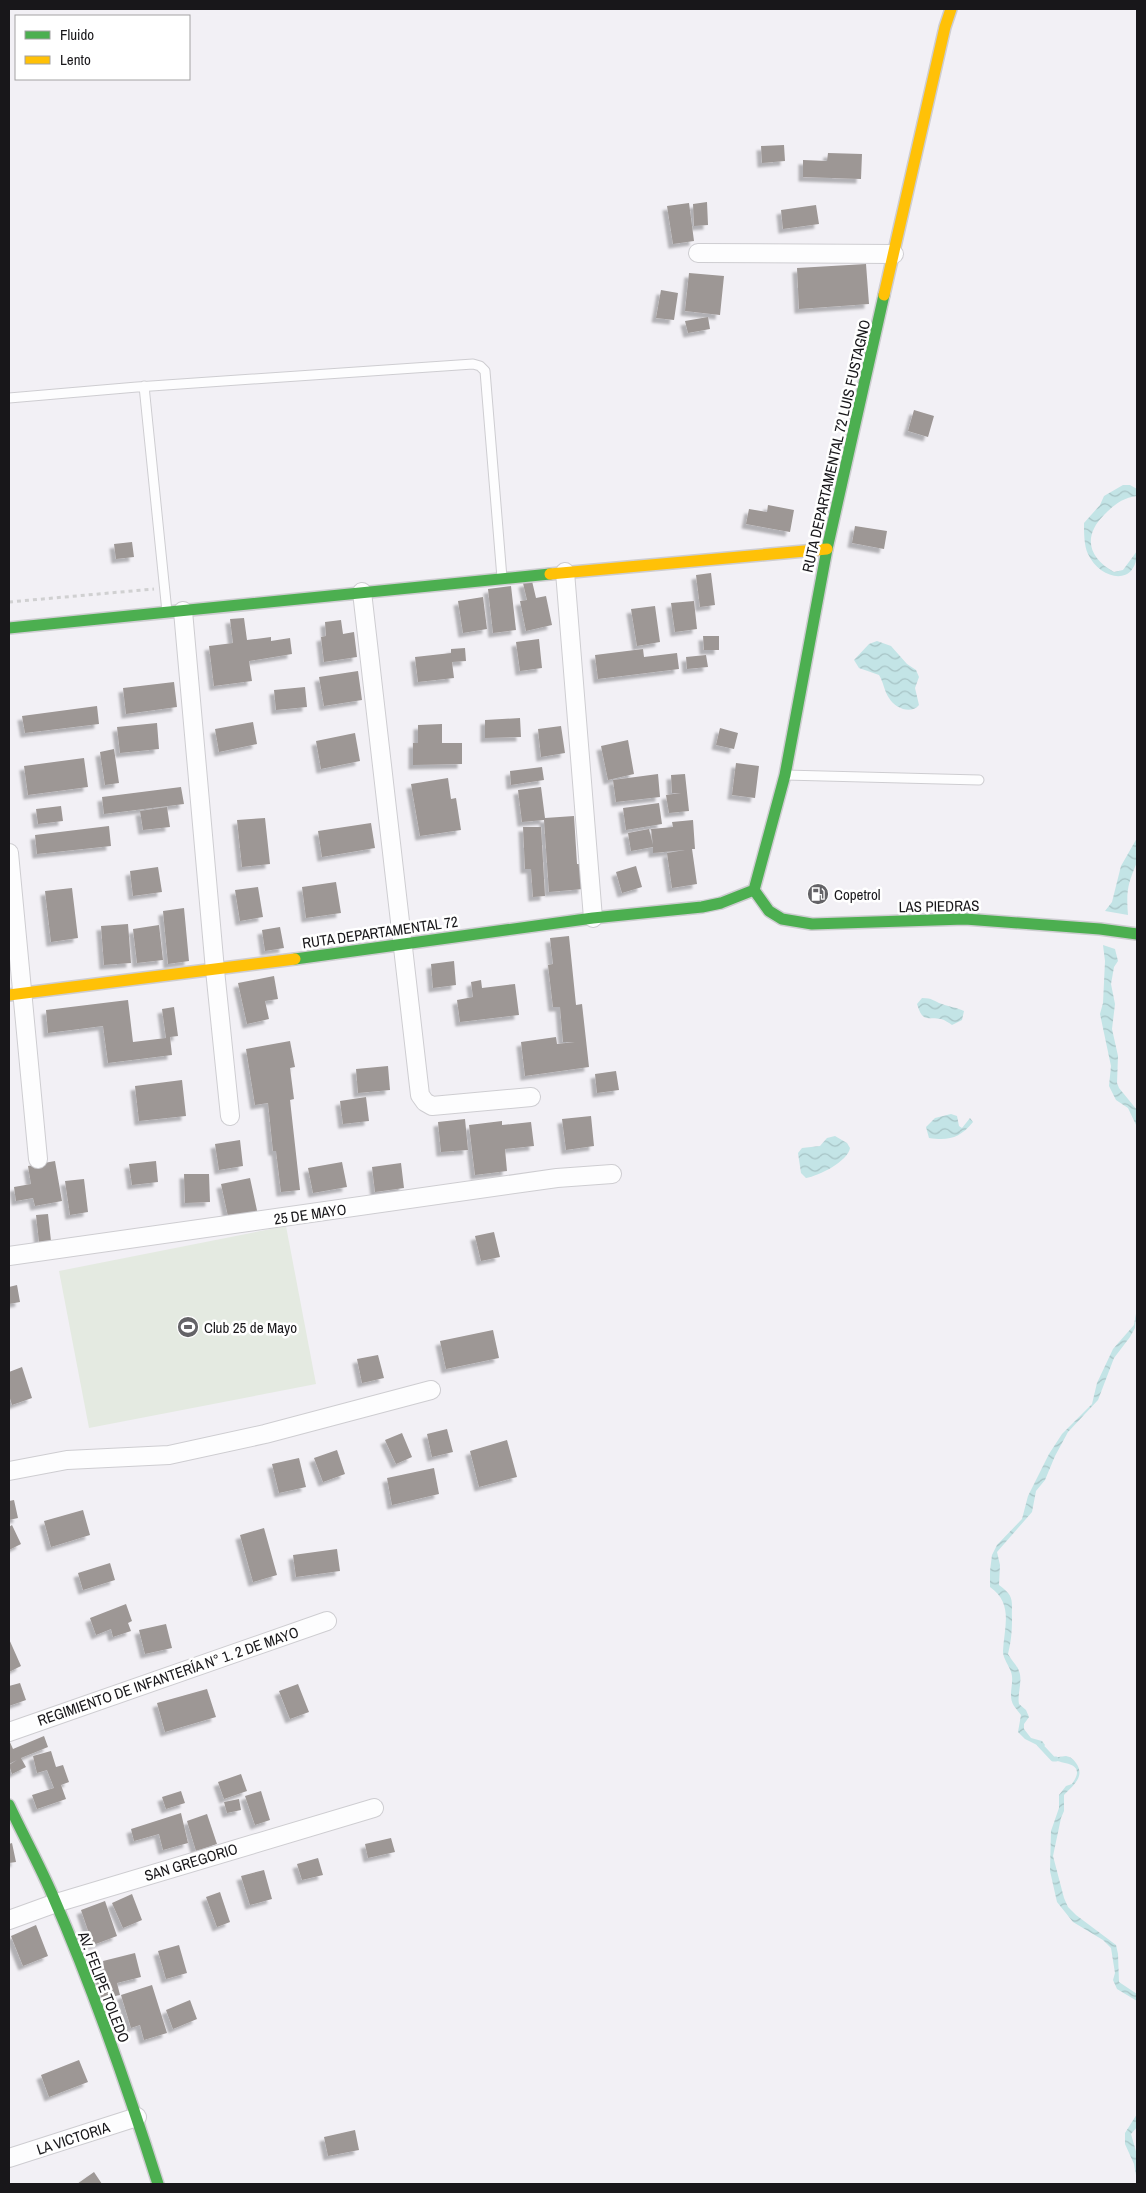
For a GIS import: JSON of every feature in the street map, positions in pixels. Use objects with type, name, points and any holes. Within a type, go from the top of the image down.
[{"type":"main road","name":"RUTA DEPARTAMENTAL 72 LUIS FUSTAGNO","points":[[754,890],[785,775],[827,549],[945,27],[951,9]]},
{"type":"main road","points":[[9,628],[502,578],[827,549]]},
{"type":"main road","name":"RUTA DEPARTAMENTAL 72","points":[[15,994],[215,970],[593,918],[702,907],[721,903],[754,890]]},
{"type":"main road","name":"LAS PIEDRAS","points":[[754,890],[769,911],[782,919],[812,924],[965,919],[1100,928],[1134,933]]},
{"type":"main road","name":"AV. FELIPE TOLEDO","points":[[9,1805],[56,1903],[137,2117],[158,2184]]},
{"type":"street","points":[[698,253],[894,254]]},
{"type":"street","points":[[565,572],[593,918]]},
{"type":"street","points":[[362,592],[420,1096],[432,1106],[531,1097]]},
{"type":"street","points":[[175,612],[230,1116]]},
{"type":"street","points":[[9,853],[15,994],[38,1159]]},
{"type":"street","name":"25 DE MAYO","points":[[9,1256],[558,1178],[612,1174]]},
{"type":"street","points":[[9,1471],[67,1460],[169,1455],[265,1434],[431,1390]]},
{"type":"street","name":"REGIMIENTO DE INFANTERÍA N° 1. 2 DE MAYO","points":[[9,1732],[327,1621]]},
{"type":"street","name":"SAN GREGORIO","points":[[9,1920],[56,1903],[374,1808]]},
{"type":"street","name":"LA VICTORIA","points":[[9,2158],[137,2117]]},
{"type":"lane","points":[[9,398],[144,386],[473,364],[480,366],[485,370],[502,578]]},
{"type":"lane","points":[[144,386],[164,588],[175,612]]},
{"type":"lane","points":[[785,775],[979,780]]},
{"type":"path","points":[[9,602],[164,588]]},
{"type":"shaded area","name":"Club 25 de Mayo","points":[[286,1226],[316,1384],[89,1428],[59,1271]]},
{"type":"water","points":[[1123,485],[1130,485],[1137,489],[1137,496],[1123,500],[1108,511],[1097,523],[1091,539],[1094,554],[1105,566],[1114,572],[1123,570],[1137,551],[1135,563],[1131,571],[1125,575],[1117,576],[1101,570],[1088,554],[1085,543],[1084,523],[1100,505],[1104,496]]},
{"type":"water","points":[[877,641],[891,646],[907,664],[916,670],[919,677],[915,688],[919,705],[916,708],[908,710],[895,705],[887,695],[879,675],[859,668],[854,660],[869,644]]},
{"type":"water","points":[[1137,838],[1138,860],[1128,887],[1128,915],[1105,911],[1112,902],[1121,866]]},
{"type":"water","points":[[1103,945],[1115,949],[1118,961],[1114,967],[1111,984],[1115,1004],[1112,1029],[1118,1056],[1117,1083],[1137,1110],[1137,1127],[1128,1108],[1116,1100],[1109,1086],[1111,1066],[1100,1014],[1103,1003],[1105,961]]},
{"type":"water","points":[[922,998],[931,999],[964,1011],[962,1020],[952,1025],[941,1019],[924,1017],[917,1004]]},
{"type":"water","points":[[951,1114],[957,1116],[959,1126],[962,1128],[970,1118],[973,1122],[963,1132],[954,1137],[942,1139],[929,1138],[926,1127],[935,1118]]},
{"type":"water","points":[[835,1136],[847,1143],[850,1148],[848,1153],[839,1163],[806,1178],[801,1173],[798,1153],[802,1148],[820,1146],[827,1138]]},
{"type":"water","points":[[1137,1308],[1135,1328],[1114,1358],[1098,1400],[1068,1432],[1045,1480],[1036,1491],[1032,1512],[997,1552],[1000,1565],[999,1585],[1008,1593],[1011,1600],[1012,1633],[1008,1654],[1020,1675],[1019,1704],[1026,1710],[1029,1717],[1024,1724],[1024,1729],[1031,1738],[1042,1741],[1045,1745],[1043,1748],[1025,1739],[1018,1732],[1021,1715],[1012,1702],[1012,1676],[1003,1654],[1006,1625],[1005,1608],[997,1594],[990,1587],[992,1555],[997,1545],[1022,1519],[1028,1496],[1049,1454],[1062,1434],[1092,1404],[1097,1383],[1113,1349],[1134,1325]]},
{"type":"water","points":[[1066,1756],[1071,1758],[1079,1768],[1079,1777],[1064,1795],[1064,1811],[1053,1856],[1064,1898],[1068,1907],[1076,1915],[1116,1945],[1119,1982],[1137,1994],[1137,2001],[1117,1989],[1113,1980],[1115,1973],[1111,1948],[1103,1940],[1073,1922],[1057,1902],[1050,1871],[1051,1831],[1059,1808],[1059,1795],[1066,1786],[1072,1784],[1077,1771],[1075,1767],[1051,1758]]},
{"type":"water","points":[[1137,2114],[1137,2127],[1131,2134],[1137,2155],[1137,2181],[1134,2164],[1125,2144],[1125,2133]]},
{"type":"building","points":[[784,145],[785,161],[762,163],[761,146]]},
{"type":"building","points":[[828,153],[862,154],[861,179],[803,177],[803,160],[827,161]]},
{"type":"building","points":[[707,202],[708,225],[694,226],[693,204]]},
{"type":"building","points":[[689,203],[694,241],[673,244],[667,206]]},
{"type":"building","points":[[816,205],[819,224],[783,229],[781,210]]},
{"type":"building","points":[[866,264],[869,304],[799,309],[797,268]]},
{"type":"building","points":[[689,273],[724,276],[720,315],[685,311]]},
{"type":"building","points":[[661,290],[678,293],[674,320],[656,318]]},
{"type":"building","points":[[708,317],[710,329],[688,333],[685,321]]},
{"type":"building","points":[[914,410],[934,416],[928,437],[908,431]]},
{"type":"building","points":[[768,505],[794,510],[790,532],[746,524],[749,509],[767,512]]},
{"type":"building","points":[[855,526],[887,531],[884,549],[852,543]]},
{"type":"building","points":[[132,542],[134,557],[116,559],[114,544]]},
{"type":"building","points":[[711,573],[715,605],[700,607],[696,575]]},
{"type":"building","points":[[532,581],[536,598],[546,596],[552,625],[526,631],[520,601],[527,600],[523,583]]},
{"type":"building","points":[[511,586],[516,630],[493,633],[488,589]]},
{"type":"building","points":[[483,597],[487,629],[463,633],[458,601]]},
{"type":"building","points":[[694,601],[697,629],[675,632],[671,603]]},
{"type":"building","points":[[655,606],[660,642],[637,646],[631,609]]},
{"type":"building","points":[[244,618],[247,640],[271,637],[271,641],[290,638],[292,654],[249,661],[252,681],[214,686],[209,646],[233,643],[230,619]]},
{"type":"building","points":[[341,620],[343,634],[354,632],[357,657],[324,662],[321,637],[326,636],[325,622]]},
{"type":"building","points":[[703,636],[719,636],[719,650],[704,650]]},
{"type":"building","points":[[539,639],[542,668],[520,671],[516,642]]},
{"type":"building","points":[[465,648],[466,661],[452,662],[454,678],[418,682],[415,657],[451,653],[451,649]]},
{"type":"building","points":[[643,649],[644,657],[677,653],[679,669],[598,679],[595,655]]},
{"type":"building","points":[[706,655],[708,667],[687,669],[686,657]]},
{"type":"building","points":[[358,671],[362,700],[324,706],[319,677]]},
{"type":"building","points":[[174,682],[177,707],[126,714],[123,688]]},
{"type":"building","points":[[305,687],[307,707],[276,710],[274,690]]},
{"type":"building","points":[[97,706],[99,724],[25,733],[22,716]]},
{"type":"building","points":[[520,718],[521,737],[485,738],[485,720]]},
{"type":"building","points":[[253,722],[257,744],[219,752],[215,729]]},
{"type":"building","points":[[157,723],[159,749],[120,753],[117,727]]},
{"type":"building","points":[[442,724],[442,743],[462,743],[462,764],[413,765],[413,743],[418,743],[418,725]]},
{"type":"building","points":[[561,726],[565,753],[541,757],[538,729]]},
{"type":"building","points":[[720,728],[738,733],[734,749],[716,745]]},
{"type":"building","points":[[355,733],[360,761],[321,769],[316,741]]},
{"type":"building","points":[[628,740],[634,774],[608,780],[601,746]]},
{"type":"building","points":[[114,749],[119,783],[105,785],[100,752]]},
{"type":"building","points":[[84,758],[88,787],[28,795],[24,766]]},
{"type":"building","points":[[736,763],[759,766],[755,798],[732,795]]},
{"type":"building","points":[[542,767],[544,780],[511,785],[510,771]]},
{"type":"building","points":[[658,774],[660,797],[616,802],[613,780]]},
{"type":"building","points":[[685,774],[689,811],[669,813],[666,795],[681,793],[672,793],[671,775]]},
{"type":"building","points":[[448,778],[451,799],[456,798],[461,830],[420,836],[411,784]]},
{"type":"building","points":[[181,787],[184,804],[104,814],[102,797]]},
{"type":"building","points":[[541,787],[545,818],[574,816],[577,864],[582,864],[583,889],[549,892],[544,820],[522,822],[518,790]]},
{"type":"building","points":[[659,803],[662,824],[626,830],[623,808]]},
{"type":"building","points":[[61,806],[63,821],[38,824],[36,809]]},
{"type":"building","points":[[167,807],[170,827],[143,830],[140,811]]},
{"type":"building","points":[[265,818],[270,864],[242,867],[237,820]]},
{"type":"building","points":[[693,820],[695,849],[692,849],[697,884],[672,888],[667,853],[685,850],[653,853],[653,847],[631,851],[628,833],[649,829],[653,845],[651,829],[673,827],[672,822]]},
{"type":"building","points":[[371,823],[375,848],[322,857],[318,831]]},
{"type":"building","points":[[109,826],[111,846],[37,854],[35,835]]},
{"type":"building","points":[[523,827],[541,827],[545,896],[533,897],[531,869],[525,869]]},
{"type":"building","points":[[636,866],[642,887],[622,893],[616,872]]},
{"type":"building","points":[[158,867],[162,892],[133,896],[130,871]]},
{"type":"building","points":[[336,882],[341,913],[306,918],[302,887]]},
{"type":"building","points":[[258,887],[263,917],[240,921],[235,890]]},
{"type":"building","points":[[72,888],[78,938],[51,942],[45,891]]},
{"type":"building","points":[[184,908],[189,961],[168,964],[163,911]]},
{"type":"building","points":[[128,924],[131,963],[104,965],[101,926]]},
{"type":"building","points":[[159,925],[163,960],[137,963],[133,929]]},
{"type":"building","points":[[280,927],[284,948],[265,951],[262,930]]},
{"type":"building","points":[[569,936],[576,1005],[582,1004],[589,1067],[525,1076],[521,1042],[556,1037],[557,1044],[575,1042],[563,1042],[560,1007],[553,1007],[548,965],[553,964],[550,938]]},
{"type":"building","points":[[454,961],[456,985],[433,988],[431,964]]},
{"type":"building","points":[[274,976],[278,999],[265,1001],[269,1019],[247,1024],[238,983]]},
{"type":"building","points":[[481,980],[482,988],[515,984],[519,1015],[460,1022],[457,1000],[473,997],[471,982]]},
{"type":"building","points":[[128,1000],[133,1042],[166,1038],[162,1009],[174,1007],[178,1036],[170,1037],[172,1055],[108,1063],[103,1026],[48,1033],[46,1010]]},
{"type":"building","points":[[290,1041],[295,1067],[290,1068],[294,1099],[290,1100],[300,1190],[281,1192],[276,1151],[273,1151],[268,1103],[255,1105],[246,1049]]},
{"type":"building","points":[[388,1066],[390,1090],[358,1093],[356,1069]]},
{"type":"building","points":[[616,1071],[619,1090],[597,1093],[595,1074]]},
{"type":"building","points":[[182,1080],[186,1116],[139,1121],[135,1086]]},
{"type":"building","points":[[366,1097],[369,1121],[343,1124],[340,1101]]},
{"type":"building","points":[[591,1116],[594,1146],[566,1150],[562,1119]]},
{"type":"building","points":[[465,1119],[468,1150],[441,1152],[438,1122]]},
{"type":"building","points":[[502,1121],[502,1125],[531,1122],[534,1146],[505,1149],[507,1171],[475,1175],[469,1125]]},
{"type":"building","points":[[240,1140],[243,1166],[219,1170],[215,1144]]},
{"type":"building","points":[[55,1161],[62,1201],[35,1206],[33,1198],[16,1201],[14,1187],[31,1184],[28,1166]]},
{"type":"building","points":[[156,1161],[158,1182],[132,1185],[129,1164]]},
{"type":"building","points":[[342,1162],[347,1187],[313,1193],[308,1168]]},
{"type":"building","points":[[401,1163],[404,1188],[375,1192],[372,1167]]},
{"type":"building","points":[[184,1174],[209,1174],[210,1202],[185,1203]]},
{"type":"building","points":[[250,1178],[258,1215],[229,1221],[221,1184]]},
{"type":"building","points":[[84,1179],[88,1212],[70,1215],[65,1181]]},
{"type":"building","points":[[48,1214],[51,1241],[39,1242],[36,1215]]},
{"type":"building","points":[[494,1232],[500,1257],[481,1261],[475,1236]]},
{"type":"building","points":[[17,1285],[20,1302],[9,1304],[9,1287]]},
{"type":"building","points":[[493,1330],[499,1358],[446,1369],[440,1341]]},
{"type":"building","points":[[378,1355],[384,1378],[362,1383],[357,1359]]},
{"type":"building","points":[[22,1367],[32,1398],[12,1405],[9,1395],[9,1372]]},
{"type":"building","points":[[447,1429],[453,1452],[432,1457],[427,1434]]},
{"type":"building","points":[[402,1433],[412,1457],[396,1464],[385,1440]]},
{"type":"building","points":[[507,1440],[517,1477],[479,1487],[470,1451]]},
{"type":"building","points":[[337,1450],[345,1474],[323,1482],[314,1458]]},
{"type":"building","points":[[299,1458],[306,1487],[279,1493],[272,1464]]},
{"type":"building","points":[[434,1468],[439,1494],[392,1505],[387,1478]]},
{"type":"building","points":[[14,1500],[18,1518],[9,1520],[9,1501]]},
{"type":"building","points":[[83,1510],[90,1535],[51,1547],[44,1521]]},
{"type":"building","points":[[12,1525],[21,1544],[9,1550],[9,1527]]},
{"type":"building","points":[[264,1528],[277,1575],[253,1582],[240,1535]]},
{"type":"building","points":[[337,1549],[340,1571],[296,1577],[293,1555]]},
{"type":"building","points":[[110,1563],[115,1580],[83,1590],[78,1573]]},
{"type":"building","points":[[126,1604],[132,1621],[128,1623],[131,1631],[113,1637],[111,1629],[96,1635],[90,1618]]},
{"type":"building","points":[[166,1624],[172,1648],[145,1654],[139,1630]]},
{"type":"building","points":[[9,1639],[21,1666],[9,1672]]},
{"type":"building","points":[[20,1683],[26,1700],[9,1706],[9,1686]]},
{"type":"building","points":[[298,1684],[309,1712],[290,1719],[279,1691]]},
{"type":"building","points":[[207,1689],[216,1717],[165,1732],[157,1703]]},
{"type":"building","points":[[44,1736],[48,1747],[21,1758],[26,1767],[12,1774],[9,1765],[17,1760],[9,1764],[9,1740],[13,1749]]},
{"type":"building","points":[[51,1751],[56,1767],[63,1765],[69,1782],[61,1785],[66,1799],[37,1809],[32,1795],[54,1788],[47,1770],[37,1773],[33,1756]]},
{"type":"building","points":[[241,1774],[247,1791],[224,1799],[218,1782]]},
{"type":"building","points":[[181,1791],[185,1803],[166,1809],[162,1797]]},
{"type":"building","points":[[261,1791],[270,1820],[255,1825],[245,1796]]},
{"type":"building","points":[[239,1799],[241,1810],[227,1813],[224,1802]]},
{"type":"building","points":[[181,1813],[188,1843],[163,1850],[159,1834],[134,1841],[131,1829]]},
{"type":"building","points":[[207,1814],[217,1844],[196,1851],[187,1821]]},
{"type":"building","points":[[391,1838],[395,1852],[368,1858],[365,1844]]},
{"type":"building","points":[[12,1843],[16,1862],[9,1863],[9,1844]]},
{"type":"building","points":[[318,1858],[323,1875],[302,1880],[297,1864]]},
{"type":"building","points":[[264,1870],[272,1899],[250,1905],[241,1876]]},
{"type":"building","points":[[220,1892],[230,1922],[217,1927],[206,1897]]},
{"type":"building","points":[[132,1894],[142,1920],[123,1928],[112,1903]]},
{"type":"building","points":[[105,1901],[117,1936],[93,1945],[81,1910]]},
{"type":"building","points":[[36,1925],[48,1956],[23,1966],[11,1936]]},
{"type":"building","points":[[179,1945],[187,1973],[166,1979],[158,1951]]},
{"type":"building","points":[[135,1953],[141,1977],[117,1983],[120,1995],[101,1999],[95,1975],[105,1972],[103,1961]]},
{"type":"building","points":[[152,1985],[167,2033],[144,2040],[140,2025],[131,2028],[121,1995]]},
{"type":"building","points":[[190,2000],[197,2019],[173,2029],[166,2010]]},
{"type":"building","points":[[79,2060],[88,2082],[49,2097],[41,2075]]},
{"type":"building","points":[[355,2130],[359,2150],[328,2156],[324,2137]]},
{"type":"building","points":[[94,2172],[102,2184],[77,2184]]},
{"type":"waterway","points":[[1039,1744],[1053,1759],[1056,1759]]},
{"type":"traffic: fast","points":[[754,890],[785,775],[827,549],[884,295]]},
{"type":"traffic: fast","points":[[9,628],[550,574]]},
{"type":"traffic: fast","points":[[754,890],[769,911],[782,919],[812,924],[965,919],[1100,929],[1137,934]]},
{"type":"traffic: fast","points":[[295,959],[593,918],[702,907],[721,903],[754,890]]},
{"type":"traffic: fast","points":[[9,1805],[47,1883],[82,1965],[122,2074],[158,2184]]},
{"type":"traffic: slow","points":[[884,295],[945,27],[951,9]]},
{"type":"traffic: slow","points":[[550,574],[827,549]]},
{"type":"traffic: slow","points":[[9,995],[295,959]]},
{"type":"place","name":"Copetrol","points":[[818,894]]},
{"type":"place","name":"Club 25 de Mayo","points":[[188,1327]]}]
